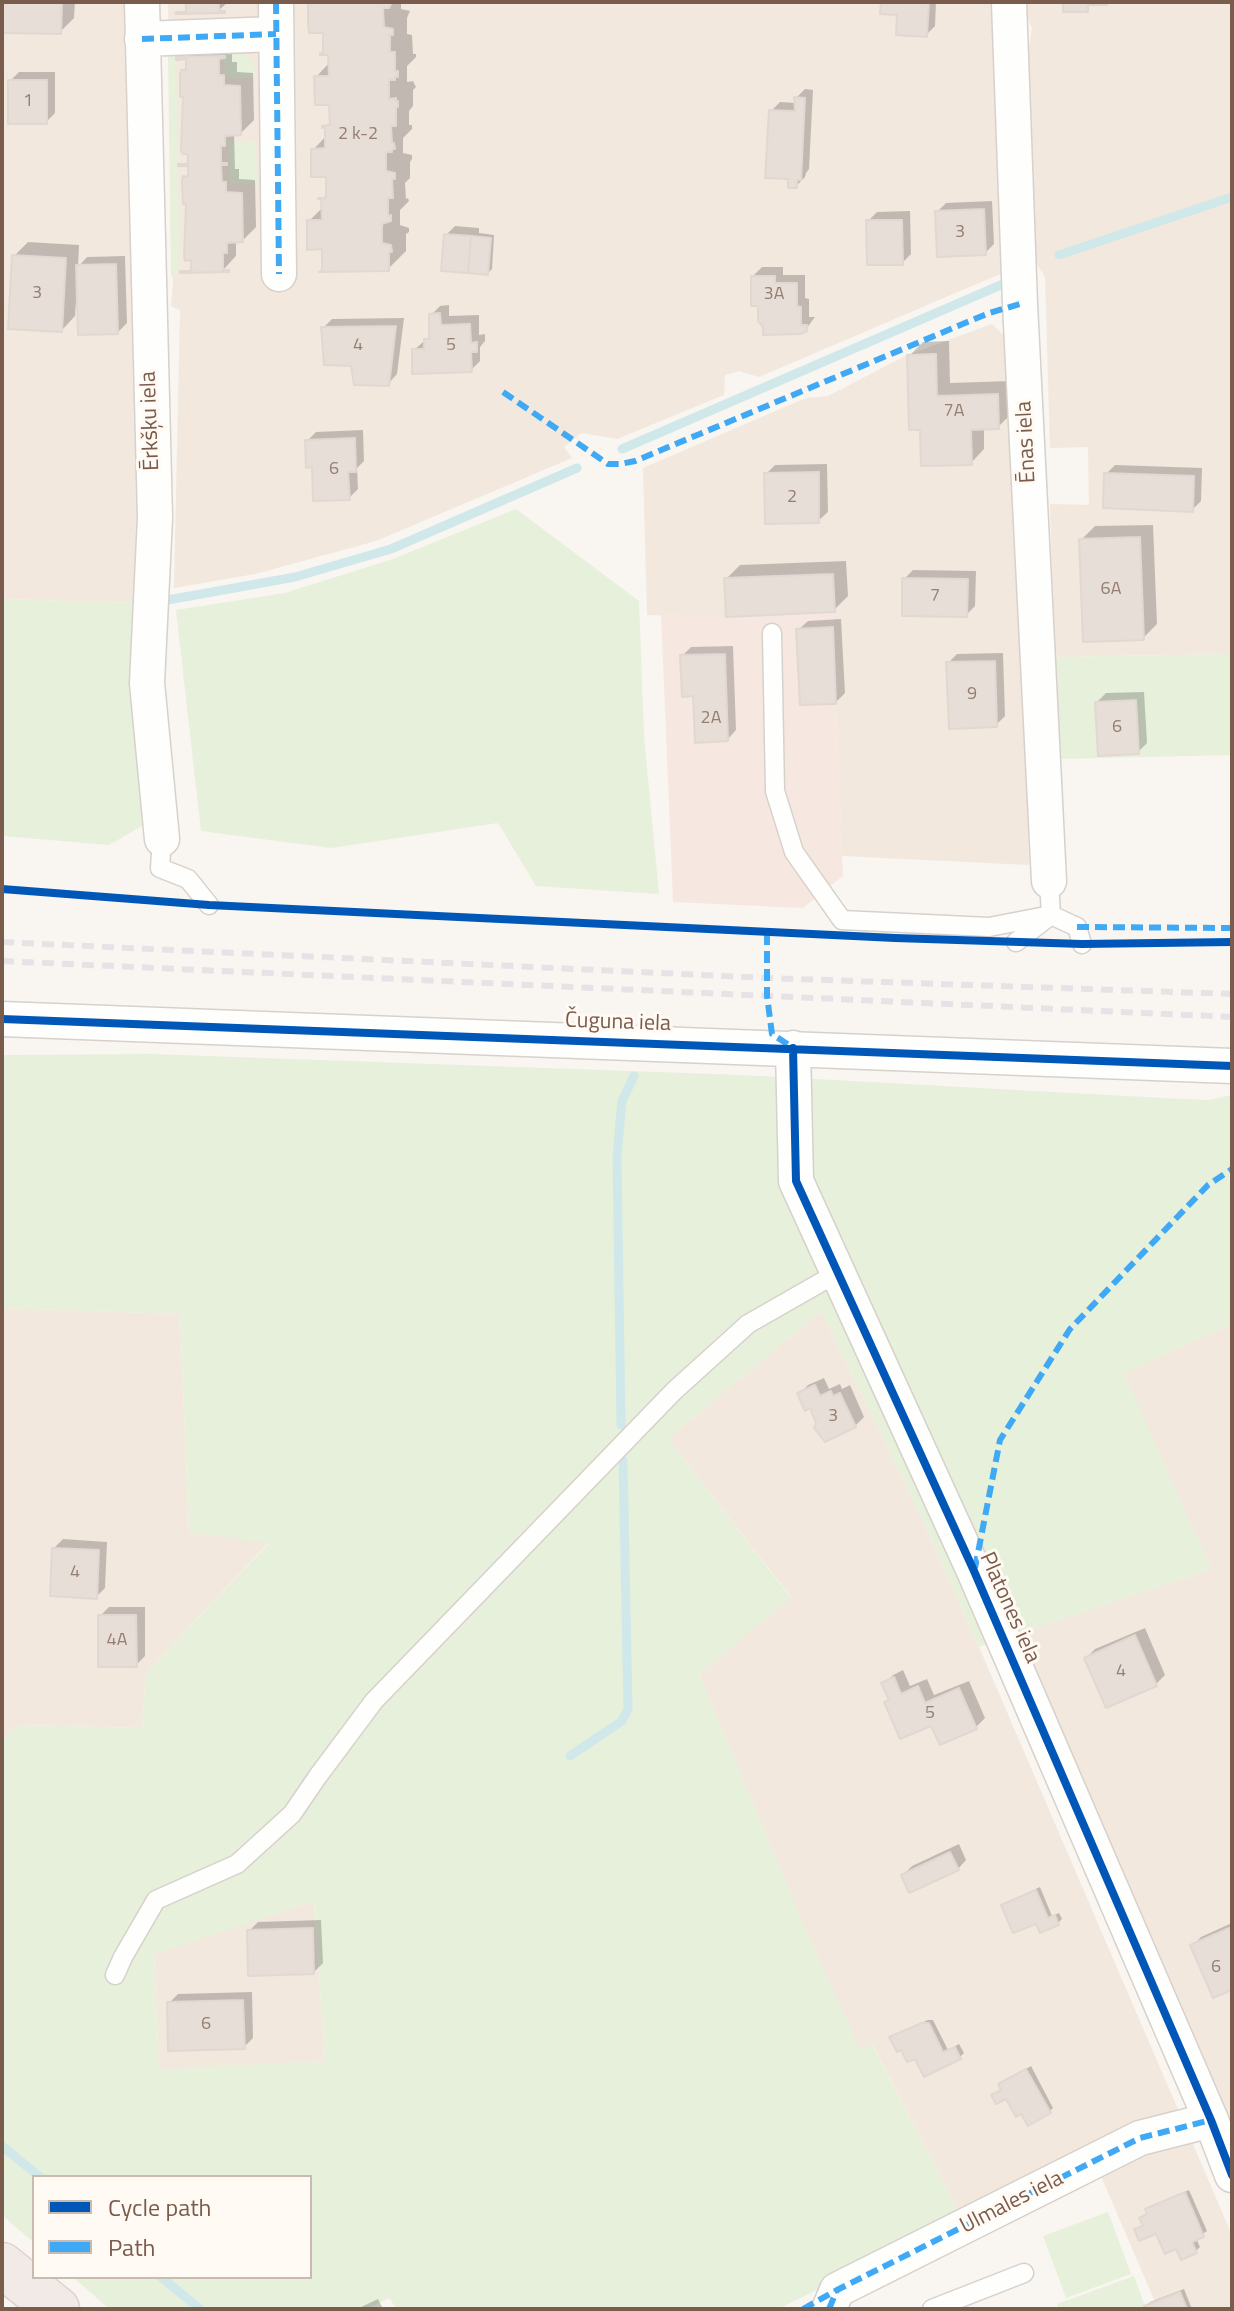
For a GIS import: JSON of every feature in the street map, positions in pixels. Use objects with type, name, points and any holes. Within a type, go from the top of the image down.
[{"type":"highway","points":[[2,2265],[58,2309]]},
{"type":"street","name":"Ērkšķu iela","points":[[142,2],[155,518],[147,683],[162,839]]},
{"type":"street","name":"Ēnas iela","points":[[1009,2],[1020,304],[1049,881]]},
{"type":"street","points":[[142,39],[276,18],[279,274]]},
{"type":"street","name":"Čuguna iela","points":[[2,1019],[1232,1066]]},
{"type":"street","name":"Platones iela","points":[[793,1048],[796,1181],[974,1571],[1232,2175]]},
{"type":"street","name":"Ulmales iela","points":[[829,2309],[837,2290],[1140,2138],[1211,2120]]},
{"type":"street","points":[[2,2240],[32,2277]]},
{"type":"street","points":[[34,2279],[58,2309]]},
{"type":"lane","points":[[772,633],[775,791],[794,852],[842,920],[989,927],[1051,915],[1077,927],[1082,944]]},
{"type":"lane","points":[[162,839],[160,868],[188,879],[209,905]]},
{"type":"lane","points":[[1049,881],[1051,915]]},
{"type":"lane","points":[[1016,942],[1051,915]]},
{"type":"lane","points":[[115,1975],[156,1900],[237,1864],[292,1814],[374,1701],[674,1391],[748,1324],[839,1272]]},
{"type":"lane","points":[[932,2309],[1024,2273]]},
{"type":"shaded area","points":[[2,2],[126,2],[139,603],[2,599]]},
{"type":"shaded area","points":[[168,2],[998,2],[1003,168],[998,178],[1007,271],[759,377],[739,371],[725,375],[724,395],[617,439],[581,433],[564,447],[572,458],[376,541],[255,574],[174,588],[180,310],[171,306]]},
{"type":"shaded area","points":[[1023,2],[1232,2],[1232,654],[1054,657],[1050,504],[1089,505],[1088,447],[1050,448],[1045,277],[1035,261],[1025,73],[1032,28]]},
{"type":"shaded area","points":[[992,324],[1013,344],[1029,865],[842,856],[834,613],[726,617],[647,615],[643,468],[806,398],[828,396],[907,355]]},
{"type":"shaded area","points":[[835,612],[833,627],[843,876],[803,908],[673,902],[661,615],[726,617]]},
{"type":"shaded area","points":[[2,1308],[180,1314],[189,1532],[269,1542],[146,1673],[142,1728],[19,1725],[2,1741]]},
{"type":"shaded area","points":[[821,1311],[913,1499],[979,1647],[1232,2235],[1232,2309],[1158,2309],[1092,2155],[962,2219],[873,2045],[860,2051],[804,1926],[699,1674],[791,1597],[668,1439]]},
{"type":"shaded area","points":[[1232,1324],[1232,2136],[1014,1635],[1211,1569],[1123,1373]]},
{"type":"shaded area","points":[[314,1901],[325,2061],[159,2070],[154,1954]]},
{"type":"green space","points":[[238,48],[240,54],[247,55],[254,64],[255,78],[225,78],[224,56],[176,59],[180,268],[171,278],[168,53]]},
{"type":"green space","points":[[256,141],[257,183],[230,184],[228,142]]},
{"type":"green space","points":[[516,509],[639,601],[644,736],[659,894],[536,886],[498,823],[331,848],[201,831],[176,610],[285,593],[393,559]]},
{"type":"green space","points":[[2,599],[139,603],[142,826],[109,845],[2,836]]},
{"type":"green space","points":[[1232,654],[1232,755],[1057,759],[1054,657]]},
{"type":"green space","points":[[151,1054],[741,1075],[1182,1099],[1209,1100],[1232,1095],[1232,1324],[1124,1373],[1211,1569],[979,1647],[913,1499],[821,1311],[668,1439],[791,1598],[699,1674],[803,1923],[860,2050],[872,2044],[962,2219],[778,2309],[397,2309],[389,2298],[367,2309],[109,2309],[75,2279],[312,2279],[312,2175],[32,2175],[32,2241],[2,2215],[2,1741],[18,1725],[142,1728],[146,1673],[269,1543],[189,1532],[180,1314],[2,1308],[2,1055]],"holes":[[[314,1901],[325,2061],[159,2069],[154,1955]]]},
{"type":"green space","points":[[1108,2212],[1131,2274],[1066,2298],[1043,2236]]},
{"type":"green space","points":[[1134,2276],[1146,2309],[1059,2309],[1057,2304]]},
{"type":"building","points":[[2,2],[62,2],[61,34],[2,33]]},
{"type":"building","points":[[181,2],[219,2],[219,11],[225,13],[176,14],[186,12],[186,3]]},
{"type":"building","points":[[392,2],[389,8],[383,8],[384,27],[393,29],[390,52],[395,52],[395,71],[398,71],[395,80],[389,80],[389,99],[396,98],[398,101],[396,126],[391,126],[395,149],[386,152],[386,171],[395,173],[395,179],[392,179],[393,198],[388,198],[391,221],[382,224],[382,243],[391,245],[389,271],[319,272],[322,270],[322,249],[307,250],[307,220],[322,220],[321,199],[318,198],[326,198],[326,177],[311,177],[311,149],[325,148],[325,127],[322,126],[330,125],[329,105],[315,105],[314,76],[329,76],[328,55],[320,55],[323,53],[323,33],[309,33],[308,24],[308,4]]},
{"type":"building","points":[[881,2],[929,2],[927,37],[896,35],[897,15],[880,14]]},
{"type":"building","points":[[1063,2],[1107,2],[1107,5],[1088,5],[1088,12],[1063,12]]},
{"type":"building","points":[[225,56],[219,59],[219,75],[224,75],[224,85],[240,86],[241,135],[225,136],[225,146],[221,146],[221,163],[227,165],[221,165],[222,182],[226,182],[226,192],[242,193],[243,242],[227,243],[227,253],[223,253],[223,270],[229,272],[180,273],[191,271],[191,260],[185,261],[184,256],[186,204],[183,204],[182,181],[183,176],[188,177],[188,166],[178,166],[188,164],[188,154],[183,154],[181,150],[183,97],[180,97],[180,74],[181,70],[186,70],[186,59],[176,60],[176,57]]},
{"type":"building","points":[[8,80],[47,80],[47,124],[8,124]]},
{"type":"building","points":[[794,97],[805,98],[801,180],[797,180],[797,188],[788,188],[788,179],[765,178],[769,110],[795,111]]},
{"type":"building","points":[[984,209],[986,255],[937,257],[935,211]]},
{"type":"building","points":[[866,220],[902,220],[903,265],[867,265]]},
{"type":"building","points":[[444,234],[471,236],[468,273],[441,271]]},
{"type":"building","points":[[471,236],[491,238],[488,275],[468,273]]},
{"type":"building","points":[[12,255],[66,258],[62,332],[8,329]]},
{"type":"building","points":[[116,264],[118,334],[78,335],[76,265]]},
{"type":"building","points":[[751,276],[775,276],[775,283],[797,283],[797,306],[801,307],[801,325],[807,325],[807,331],[801,334],[763,335],[763,327],[758,321],[758,306],[751,306]]},
{"type":"building","points":[[440,313],[441,325],[470,324],[471,343],[477,342],[477,352],[471,352],[472,372],[412,374],[412,349],[424,349],[424,339],[429,339],[429,314]]},
{"type":"building","points":[[396,326],[389,386],[354,385],[351,366],[324,365],[321,327]]},
{"type":"building","points":[[936,354],[937,396],[998,394],[999,429],[971,430],[972,465],[921,466],[920,430],[909,430],[907,355]]},
{"type":"building","points":[[355,438],[356,472],[348,472],[350,500],[313,501],[312,467],[306,468],[305,440]]},
{"type":"building","points":[[819,472],[819,523],[765,524],[764,473]]},
{"type":"building","points":[[1104,473],[1194,476],[1193,512],[1103,508]]},
{"type":"building","points":[[1140,537],[1144,640],[1083,642],[1079,539]]},
{"type":"building","points":[[833,574],[835,612],[726,617],[724,578]]},
{"type":"building","points":[[902,578],[968,579],[967,617],[902,616]]},
{"type":"building","points":[[833,627],[836,704],[800,705],[796,629]]},
{"type":"building","points":[[725,654],[728,741],[695,743],[693,696],[682,697],[680,655]]},
{"type":"building","points":[[995,661],[997,727],[949,729],[946,662]]},
{"type":"building","points":[[1136,700],[1139,754],[1098,756],[1095,702]]},
{"type":"building","points":[[815,1385],[820,1396],[831,1391],[833,1396],[840,1393],[856,1427],[825,1442],[814,1428],[816,1423],[810,1408],[805,1411],[797,1393]]},
{"type":"building","points":[[52,1548],[99,1550],[97,1599],[50,1596]]},
{"type":"building","points":[[98,1615],[136,1615],[137,1667],[98,1667]]},
{"type":"building","points":[[1135,1635],[1157,1686],[1106,1708],[1084,1658]]},
{"type":"building","points":[[894,1677],[901,1694],[918,1686],[925,1703],[959,1688],[977,1729],[940,1745],[931,1726],[900,1739],[884,1702],[889,1700],[881,1683]]},
{"type":"building","points":[[950,1852],[959,1870],[909,1893],[901,1875]]},
{"type":"building","points":[[1036,1890],[1048,1918],[1055,1915],[1059,1925],[1040,1933],[1036,1924],[1013,1933],[1001,1905]]},
{"type":"building","points":[[313,1928],[314,1974],[248,1976],[247,1930]]},
{"type":"building","points":[[1229,1928],[1232,1935],[1232,1990],[1213,1998],[1190,1945]]},
{"type":"building","points":[[243,2000],[245,2049],[168,2051],[167,2002]]},
{"type":"building","points":[[929,2023],[943,2052],[955,2047],[961,2059],[924,2077],[915,2059],[907,2062],[889,2037]]},
{"type":"building","points":[[1026,2069],[1051,2113],[1028,2126],[1021,2114],[1016,2117],[1006,2099],[996,2104],[991,2095],[1001,2090],[998,2084]]},
{"type":"building","points":[[1185,2192],[1204,2237],[1192,2242],[1197,2253],[1181,2260],[1176,2249],[1165,2254],[1156,2234],[1139,2241],[1134,2229],[1143,2226],[1139,2218],[1147,2214],[1145,2209]]},
{"type":"building","points":[[1180,2292],[1187,2309],[1145,2309],[1144,2306]]},
{"type":"waterway","points":[[1059,255],[1232,197]]},
{"type":"waterway","points":[[622,449],[1003,284]]},
{"type":"waterway","points":[[168,600],[295,577],[391,549],[577,468]]},
{"type":"waterway","points":[[621,1425],[617,1156],[622,1101],[634,1076]]},
{"type":"waterway","points":[[570,1756],[622,1721],[628,1709],[623,1460]]},
{"type":"waterway","points":[[2,2146],[38,2175]]},
{"type":"waterway","points":[[163,2279],[200,2309]]},
{"type":"railway","points":[[2,942],[767,978],[1232,994]]},
{"type":"railway","points":[[2,961],[1232,1017]]},
{"type":"marked path","points":[[276,2],[279,274]]},
{"type":"marked path","points":[[142,39],[276,34]]},
{"type":"marked path","points":[[503,392],[608,464],[620,464],[635,461],[989,313],[1020,304]]},
{"type":"marked path","points":[[1077,927],[1232,928]]},
{"type":"marked path","points":[[767,933],[767,996],[772,1034],[792,1047]]},
{"type":"marked path","points":[[975,1568],[1000,1440],[1070,1329],[1208,1185],[1232,1169]]},
{"type":"marked path","points":[[829,2309],[837,2290],[1140,2138],[1211,2120]]},
{"type":"marked path","points":[[803,2309],[837,2290]]},
{"type":"cycle path","points":[[2,889],[209,905],[895,938],[1082,944],[1232,942]]},
{"type":"cycle path","points":[[2,1019],[1232,1066]]},
{"type":"cycle path","points":[[793,1048],[796,1181],[974,1571],[1232,2175]]}]
